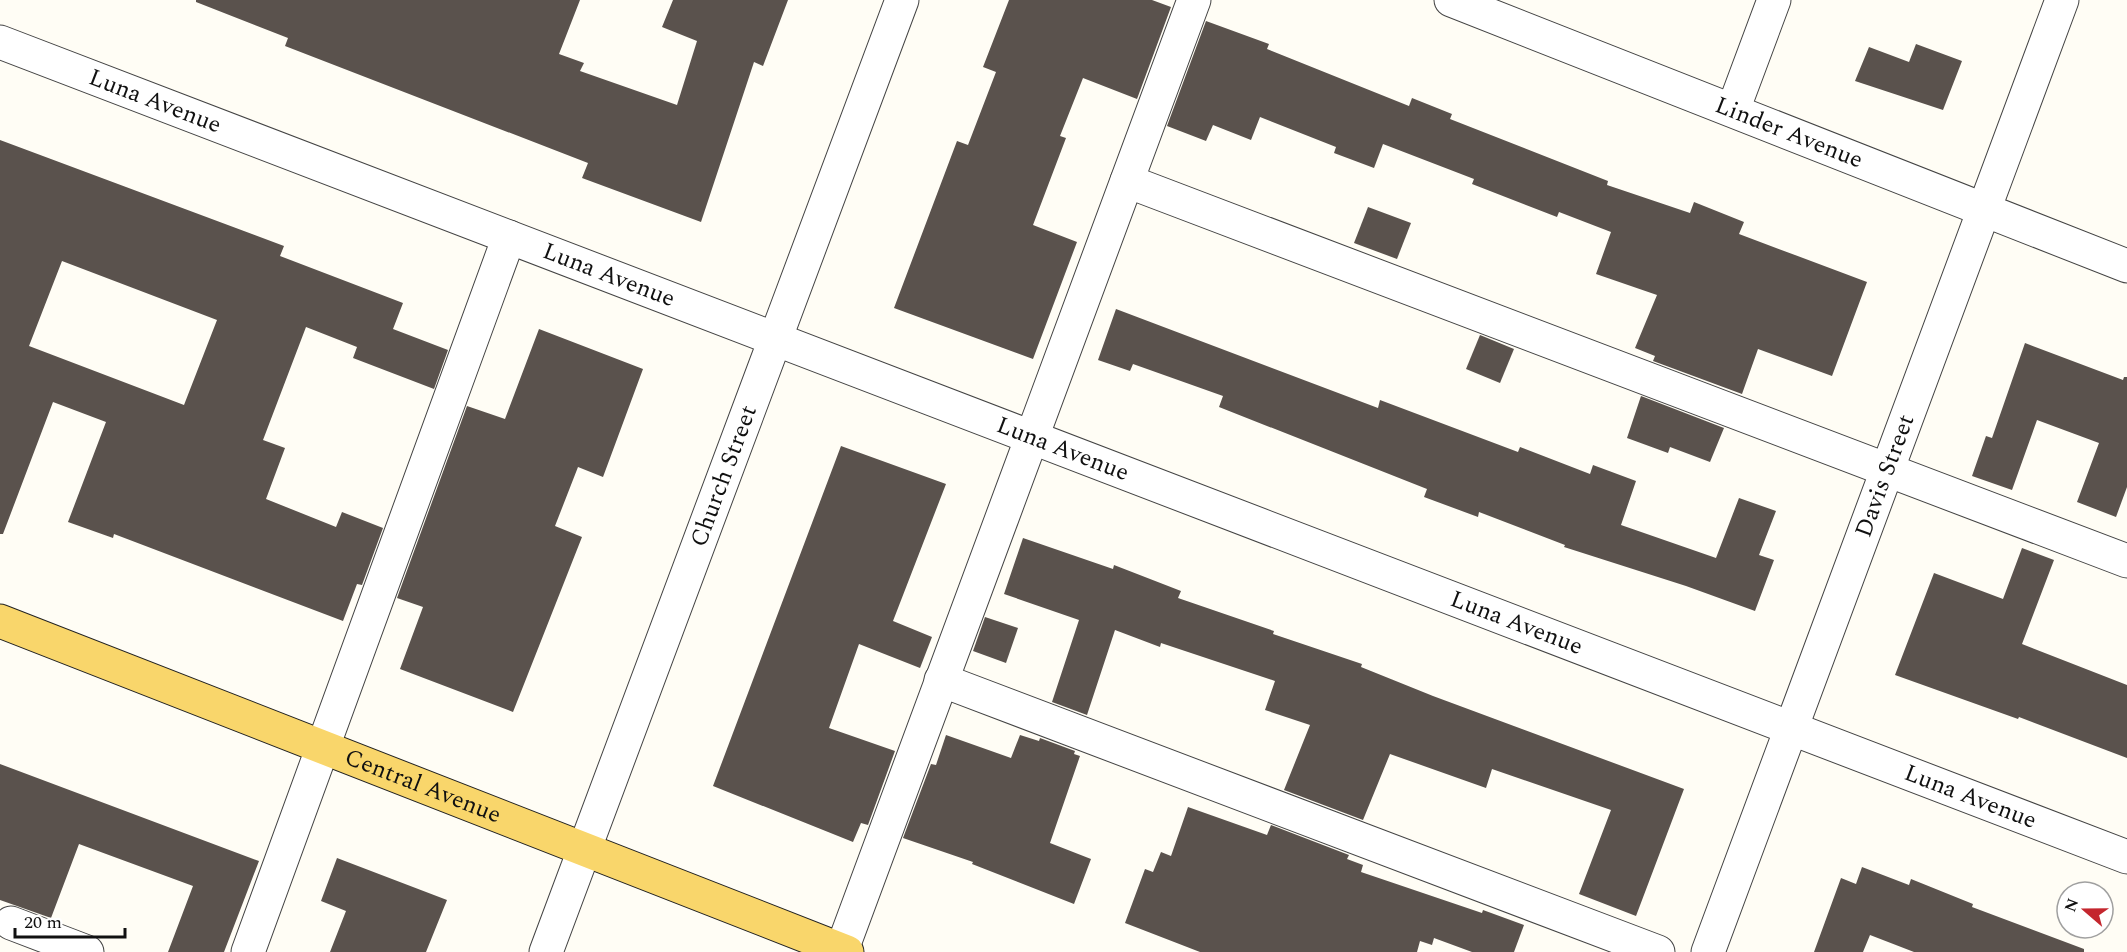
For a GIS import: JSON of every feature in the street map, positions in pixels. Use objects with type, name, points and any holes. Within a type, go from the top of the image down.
[{"type":"main road","name":"Central Avenue","points":[[0,621],[844,951]]},
{"type":"street","name":"Church Street","points":[[546,952],[902,0]]},
{"type":"street","points":[[844,951],[941,680],[1194,0]]},
{"type":"street","points":[[1733,110],[1774,0]]},
{"type":"street","name":"Davis Street","points":[[1708,952],[2062,0]]},
{"type":"street","name":"Linder Avenue","points":[[1469,3],[2127,266]]},
{"type":"street","name":"Luna Avenue","points":[[0,42],[2127,857]]},
{"type":"street","points":[[1127,181],[2127,561]]},
{"type":"street","points":[[248,952],[509,237]]},
{"type":"street","points":[[941,680],[1658,952]]},
{"type":"street","points":[[11,923],[87,952]]},
{"type":"building","points":[[196,0],[580,0],[559,54],[584,63],[580,71],[677,105],[697,41],[662,27],[673,0],[788,0],[763,66],[754,62],[701,222],[582,178],[588,163],[285,46],[288,38],[196,2]]},
{"type":"building","points":[[1009,0],[1152,0],[1171,7],[1137,99],[1083,78],[1060,136],[1066,138],[1033,225],[1077,242],[1033,359],[894,308],[957,141],[968,145],[996,72],[983,67]]},
{"type":"building","points":[[1206,21],[1269,44],[1267,49],[1409,106],[1412,98],[1452,114],[1450,119],[1608,181],[1607,185],[1690,213],[1694,202],[1744,222],[1739,234],[1867,282],[1832,376],[1758,349],[1742,394],[1653,361],[1655,356],[1635,348],[1657,295],[1596,274],[1611,232],[1559,212],[1557,217],[1472,184],[1474,179],[1383,144],[1374,168],[1334,153],[1336,147],[1260,117],[1251,140],[1213,125],[1206,141],[1167,126]]},
{"type":"building","points":[[1916,44],[1962,61],[1943,110],[1855,81],[1869,47],[1909,62]]},
{"type":"building","points":[[0,140],[284,246],[280,256],[403,303],[393,329],[448,350],[434,389],[353,358],[357,347],[306,327],[263,440],[285,448],[266,499],[336,527],[342,512],[383,528],[362,585],[357,584],[343,621],[114,534],[113,538],[68,522],[106,422],[53,402],[3,534],[0,534]],"holes":[[[62,261],[217,320],[184,405],[29,346]]]},
{"type":"building","points":[[1368,207],[1411,223],[1397,259],[1354,243]]},
{"type":"building","points":[[1116,309],[1378,408],[1380,400],[1518,452],[1520,447],[1590,474],[1593,465],[1636,481],[1621,525],[1716,558],[1739,498],[1776,511],[1759,555],[1774,560],[1755,611],[1564,547],[1565,545],[1479,512],[1478,517],[1424,497],[1427,489],[1219,407],[1223,396],[1133,364],[1130,371],[1098,360]]},
{"type":"building","points":[[539,329],[643,369],[603,477],[578,467],[555,526],[582,537],[513,712],[400,669],[423,607],[397,598],[467,406],[505,419]]},
{"type":"building","points":[[1480,335],[1514,349],[1500,383],[1466,369]]},
{"type":"building","points":[[2025,343],[2123,380],[2127,377],[2127,487],[2116,517],[2077,502],[2099,443],[2037,420],[2012,490],[1972,476],[1986,436],[1992,438]]},
{"type":"building","points":[[1641,396],[1724,428],[1710,462],[1670,447],[1668,453],[1627,438]]},
{"type":"building","points":[[841,446],[946,484],[893,621],[932,637],[920,668],[859,644],[829,728],[895,751],[868,825],[861,823],[853,842],[713,786]]},
{"type":"building","points":[[1023,538],[1113,569],[1114,565],[1181,591],[1178,598],[1274,631],[1273,634],[1362,664],[1361,667],[1433,696],[1684,789],[1636,916],[1579,894],[1611,810],[1492,769],[1486,788],[1390,754],[1363,820],[1284,790],[1310,725],[1265,710],[1275,681],[1161,643],[1160,647],[1115,630],[1087,715],[1052,702],[1079,620],[1004,594]]},
{"type":"building","points":[[2022,548],[2054,560],[2022,644],[2127,685],[2127,758],[2019,717],[2018,719],[1895,675],[1934,573],[2003,599]]},
{"type":"building","points":[[985,617],[1018,628],[1006,663],[973,651]]},
{"type":"building","points":[[946,735],[1011,758],[1020,735],[1039,741],[1040,738],[1075,751],[1074,754],[1080,756],[1050,843],[1091,859],[1074,904],[972,864],[973,862],[903,838],[931,764],[936,765]]},
{"type":"building","points":[[0,764],[259,861],[224,952],[168,952],[193,886],[79,844],[51,918],[0,900]]},
{"type":"building","points":[[1188,807],[1267,835],[1271,825],[1349,855],[1347,859],[1363,865],[1361,872],[1524,925],[1514,952],[1472,952],[1434,938],[1432,945],[1420,941],[1417,952],[1200,952],[1125,923],[1145,869],[1153,872],[1161,852],[1171,856]]},
{"type":"building","points":[[337,858],[447,900],[426,952],[330,952],[346,911],[321,901]]},
{"type":"building","points":[[1862,867],[1909,885],[1911,879],[1973,904],[1972,907],[2084,949],[2084,952],[1914,952],[1870,935],[1863,952],[1814,952],[1841,878],[1856,884]]}]
